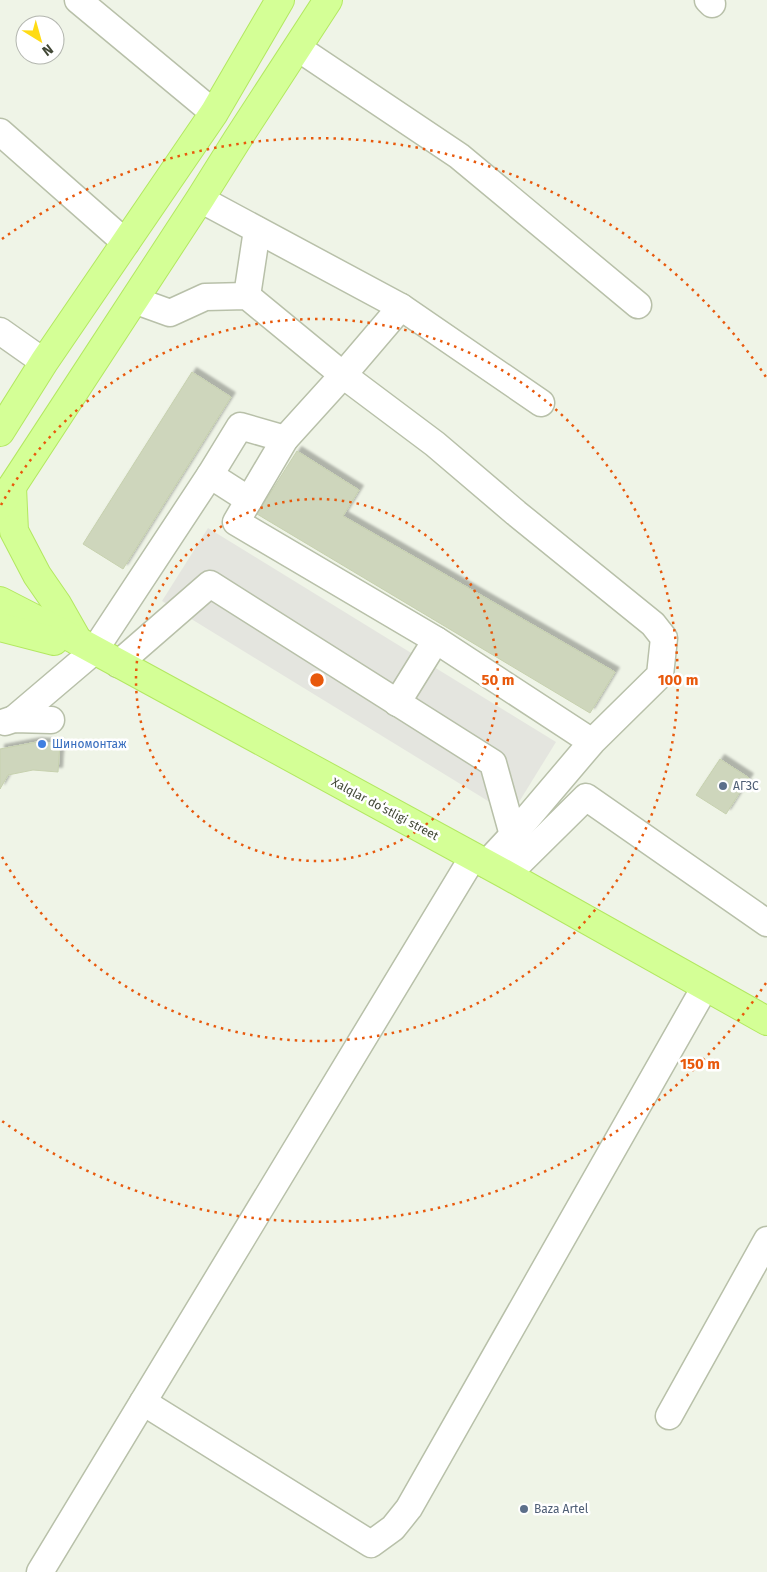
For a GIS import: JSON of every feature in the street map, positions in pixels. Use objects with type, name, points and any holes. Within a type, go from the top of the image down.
[{"type":"main road","points":[[0,432],[44,362],[214,113],[280,0]]},
{"type":"main road","points":[[86,646],[37,575],[14,531],[12,511],[6,496],[328,0]]},
{"type":"main road","name":"Xalqlar doʻstligi street","points":[[0,601],[489,865],[767,1022]]},
{"type":"main road","points":[[0,627],[49,640],[86,646]]},
{"type":"street","points":[[78,0],[214,113]]},
{"type":"street","points":[[298,48],[459,156],[638,305]]},
{"type":"street","points":[[0,132],[126,243]]},
{"type":"street","points":[[200,199],[401,308],[541,403]]},
{"type":"street","points":[[247,296],[257,230]]},
{"type":"street","points":[[40,1572],[143,1402],[489,865],[592,742],[660,675],[664,638],[653,624],[516,513],[435,444],[343,375],[247,296],[204,297],[170,314],[134,300]]},
{"type":"street","points":[[401,308],[284,439],[236,522],[436,640],[592,742]]},
{"type":"street","points":[[0,331],[44,362]]},
{"type":"street","points":[[7,721],[86,646],[210,475],[240,426],[284,439]]},
{"type":"street","points":[[210,475],[249,500]]},
{"type":"street","points":[[118,664],[210,584],[493,763],[513,836]]},
{"type":"street","points":[[398,703],[436,640]]},
{"type":"street","points":[[7,721],[51,720]]},
{"type":"street","points":[[489,865],[586,797],[767,923]]},
{"type":"street","points":[[143,1402],[371,1544],[393,1528],[409,1508],[705,987]]},
{"type":"street","points":[[669,1416],[767,1240]]},
{"type":"shaded area","points":[[208,528],[556,742],[511,815],[162,601]]},
{"type":"building","points":[[192,372],[231,397],[123,569],[83,544]]},
{"type":"building","points":[[297,451],[359,490],[343,516],[615,672],[590,713],[257,514]]},
{"type":"building","points":[[37,742],[60,744],[58,772],[33,770],[8,775],[0,789],[0,749]]},
{"type":"building","name":"АГЗС","points":[[720,759],[749,778],[726,814],[696,795]]},
{"type":"place","name":"Шиномонтаж","points":[[42,744]]},
{"type":"place","name":"АГЗС","points":[[723,786]]},
{"type":"place","name":"Baza Artel","points":[[524,1509]]}]
